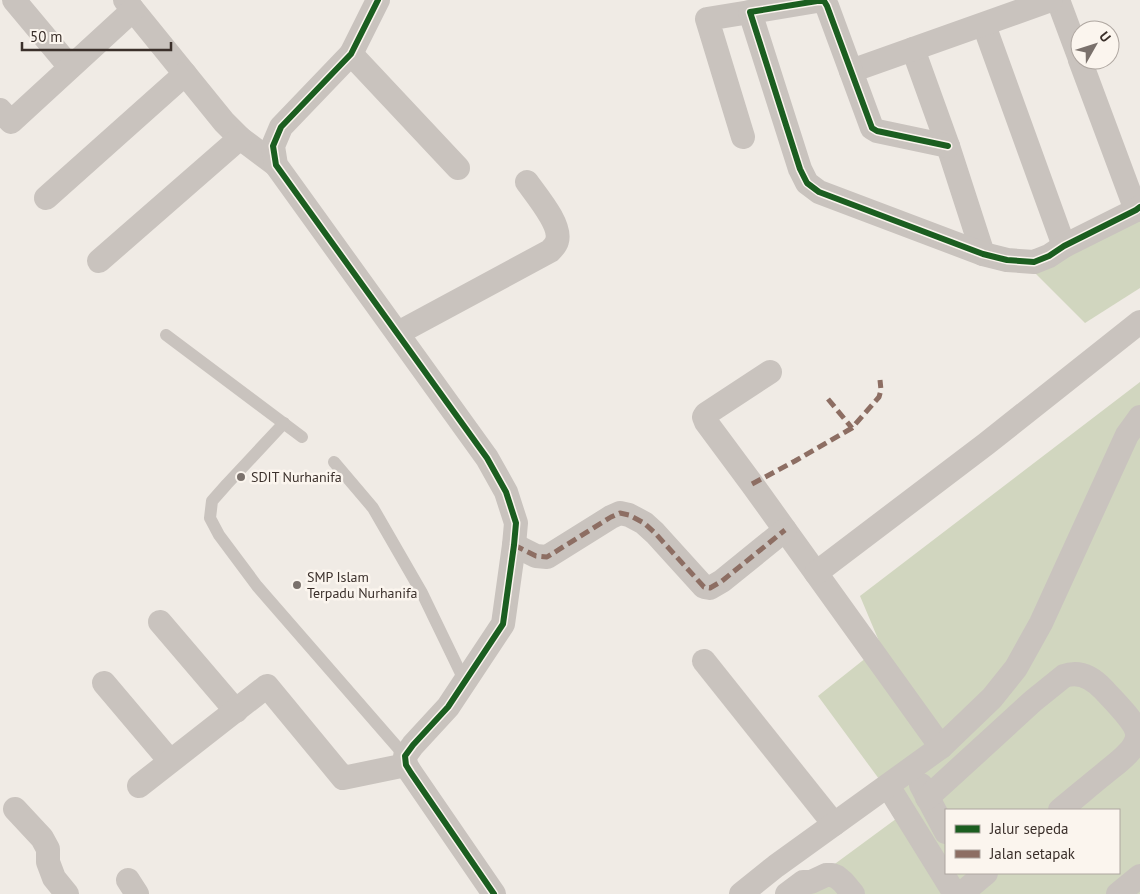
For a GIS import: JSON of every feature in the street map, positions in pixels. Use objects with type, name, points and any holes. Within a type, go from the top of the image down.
[{"type":"street","points":[[14,0],[70,67]]},
{"type":"street","points":[[276,165],[273,146],[281,128],[351,54],[378,0]]},
{"type":"street","points":[[743,137],[707,20],[817,0],[824,1],[827,6],[872,128],[877,132],[948,146]]},
{"type":"street","points":[[851,71],[1051,0]]},
{"type":"street","points":[[1058,0],[1070,32]]},
{"type":"street","points":[[0,110],[11,122],[70,67],[129,5],[224,122],[240,138],[276,165],[487,458],[506,492],[516,523],[502,624],[448,707],[413,745],[406,761]]},
{"type":"street","points":[[750,12],[800,170],[807,183],[819,192],[983,254],[1006,260],[1034,262],[1049,256],[1064,246],[1138,208],[1084,70]]},
{"type":"street","points":[[984,24],[1064,246]]},
{"type":"street","points":[[913,49],[948,146],[983,254]]},
{"type":"street","points":[[351,54],[458,168]]},
{"type":"street","points":[[46,198],[186,74]]},
{"type":"street","points":[[99,261],[240,138]]},
{"type":"street","points":[[398,333],[550,251],[557,243],[558,235],[554,220],[527,182]]},
{"type":"street","points":[[816,573],[986,444],[1140,322]]},
{"type":"street","points":[[770,372],[706,414],[704,417],[706,422],[941,747]]},
{"type":"street","points":[[742,894],[776,866],[941,747],[992,698],[1016,668],[1041,623],[1136,428]]},
{"type":"street","points":[[514,545],[536,556],[547,557],[611,517],[620,513],[629,514],[655,532],[704,587],[710,588],[785,530]]},
{"type":"street","points":[[160,622],[236,711]]},
{"type":"street","points":[[704,662],[834,824]]},
{"type":"street","points":[[927,798],[1033,700],[1064,676],[1077,673],[1089,677],[1100,685],[1127,715],[1137,733],[1136,740],[1127,754],[1061,809]]},
{"type":"street","points":[[104,683],[170,761]]},
{"type":"street","points":[[139,786],[267,686],[343,778],[406,761]]},
{"type":"street","points":[[406,761],[494,894]]},
{"type":"street","points":[[912,768],[945,830]]},
{"type":"street","points":[[888,786],[955,894]]},
{"type":"street","points":[[15,808],[42,838],[48,849],[48,862],[54,878],[67,894]]},
{"type":"street","points":[[795,888],[826,875],[832,875],[843,882],[853,894]]},
{"type":"street","points":[[1118,894],[1140,876]]},
{"type":"lane","points":[[166,335],[302,437]]},
{"type":"lane","points":[[284,424],[212,501],[210,518],[219,535],[257,586],[406,761]]},
{"type":"lane","points":[[334,462],[373,508],[422,593],[465,682]]},
{"type":"lane","points":[[776,866],[795,888]]},
{"type":"green space","points":[[1140,208],[1140,288],[1085,323],[1025,263]]},
{"type":"green space","points":[[1140,382],[1140,894],[794,894],[904,813],[818,696],[881,646],[860,596]]},
{"type":"marked path","points":[[752,484],[852,428],[879,397],[881,390],[880,380]]},
{"type":"marked path","points":[[828,399],[852,428]]},
{"type":"marked path","points":[[514,545],[536,556],[547,557],[620,513],[629,515],[644,523],[704,587],[710,588],[722,581],[785,530]]},
{"type":"cycle path","points":[[378,0],[351,54],[281,127],[273,146],[276,165],[487,458],[506,492],[516,523],[503,624],[448,707],[405,756],[406,765],[411,773],[494,894]]},
{"type":"cycle path","points":[[948,146],[877,131],[872,128],[824,1],[750,12],[800,169],[807,183],[819,192],[983,254],[1007,260],[1034,262],[1049,256],[1064,246],[1140,207]]},
{"type":"place","name":"SDIT Nurhanifa","points":[[241,477]]},
{"type":"place","name":"SMP Islam Terpadu Nurhanifa","points":[[297,585]]}]
